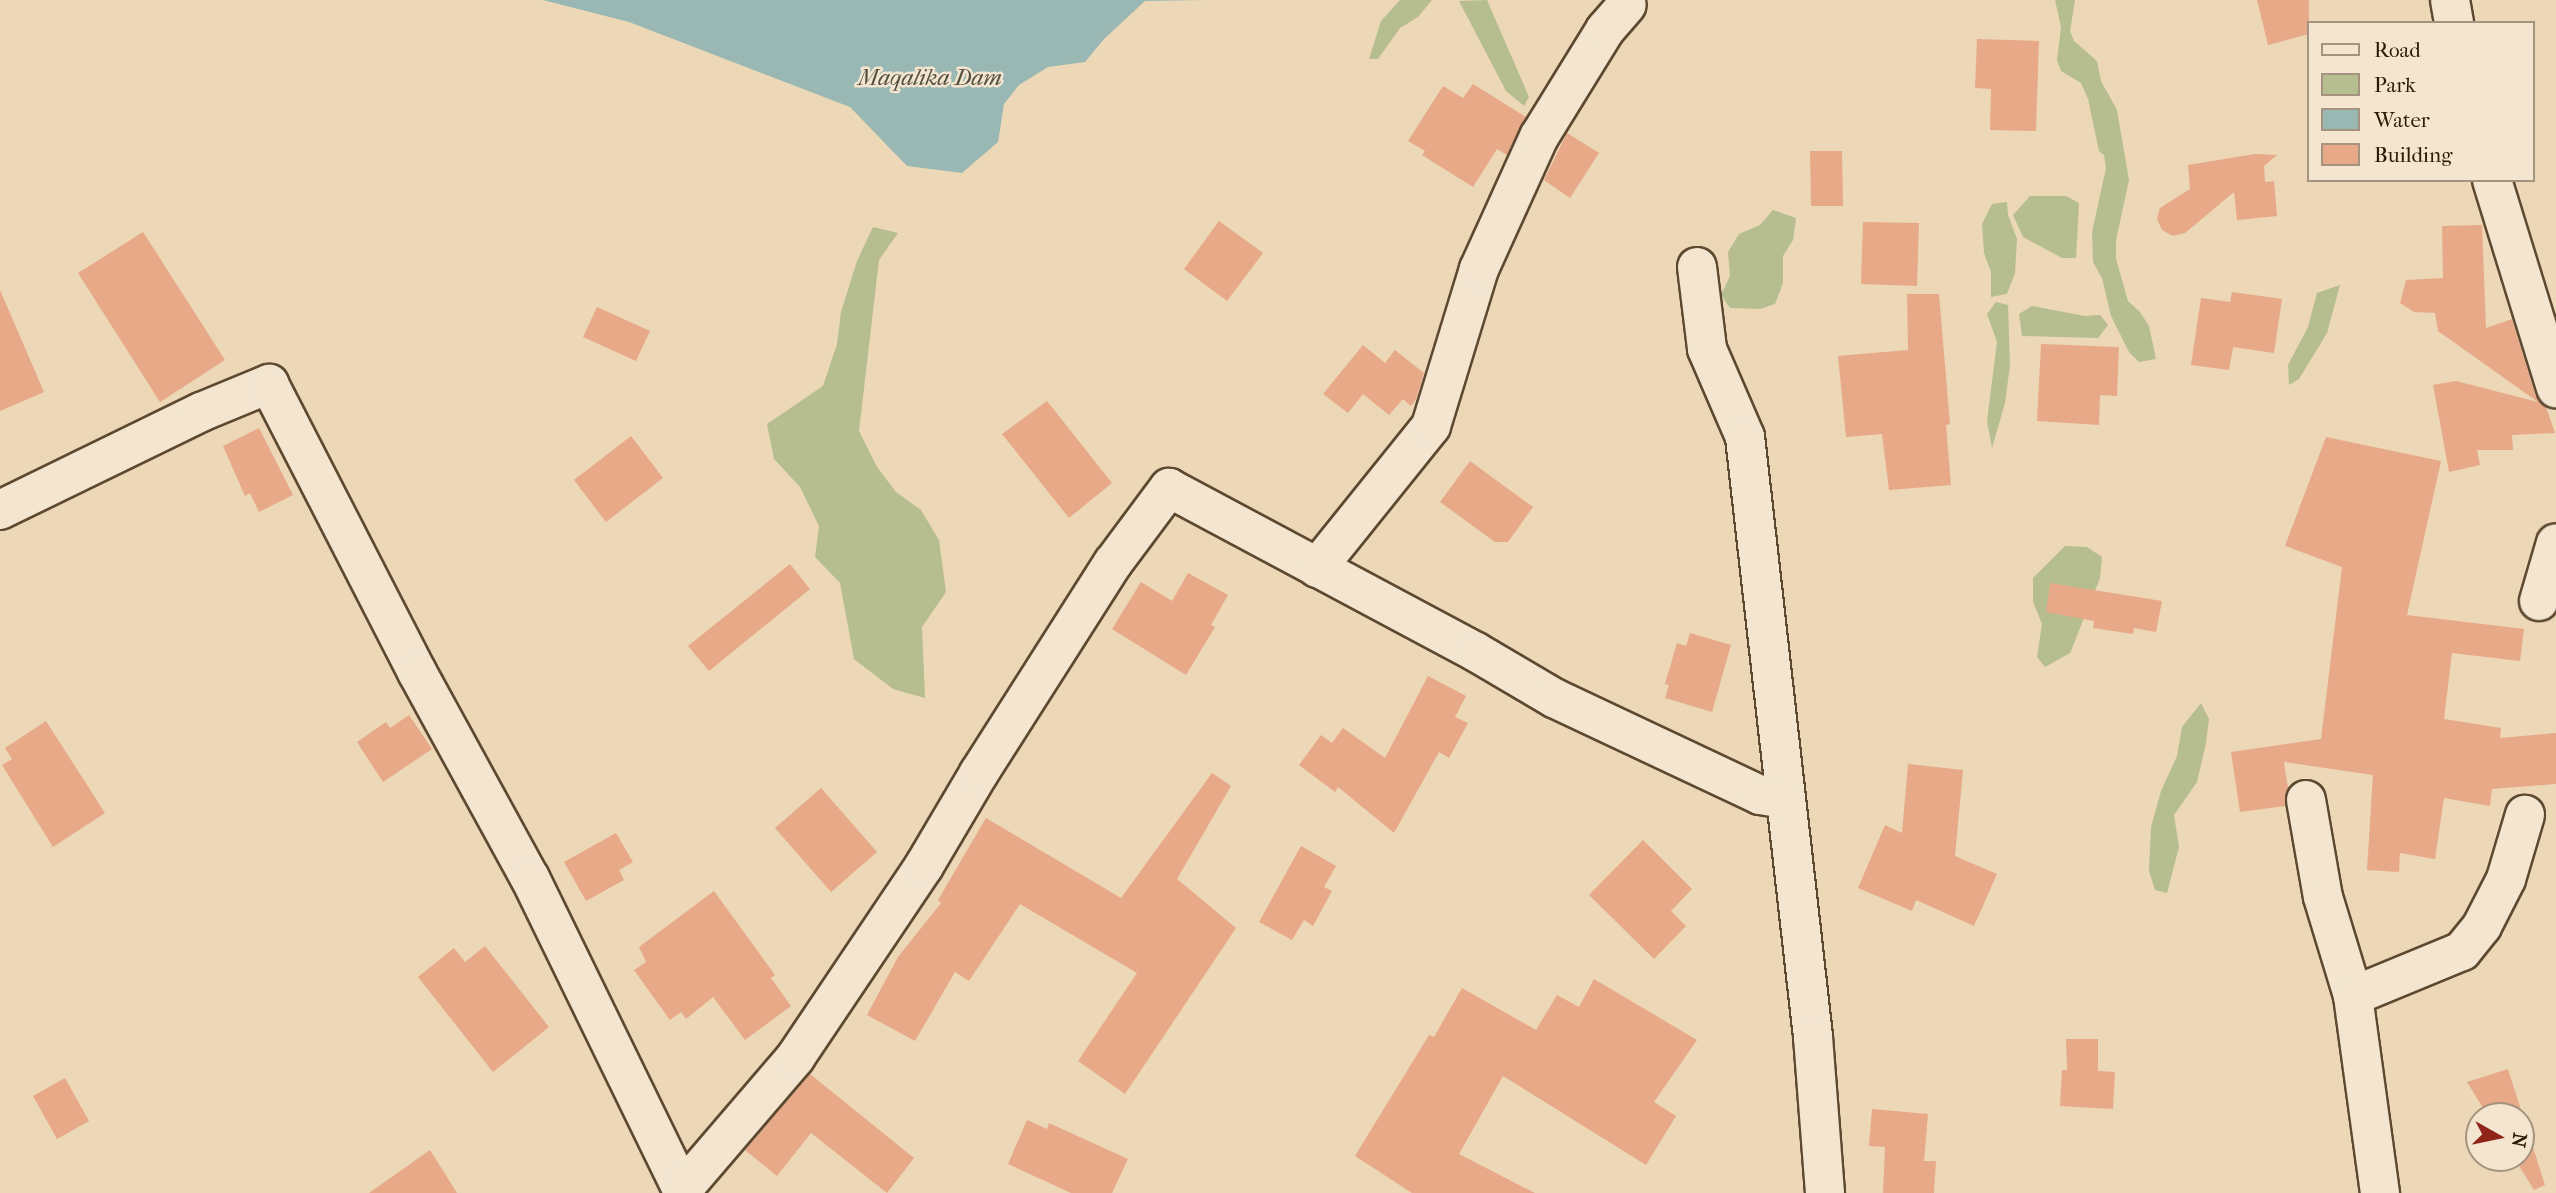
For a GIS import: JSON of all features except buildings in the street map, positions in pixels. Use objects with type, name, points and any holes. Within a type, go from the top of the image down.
[{"type":"street","points":[[2450,0],[2454,21]]},
{"type":"street","points":[[1317,568],[1430,426],[1479,268],[1534,149],[1605,30],[1627,5]]},
{"type":"street","points":[[2493,182],[2556,388]]},
{"type":"street","points":[[1698,267],[1707,349],[1745,437],[1813,1037],[1825,1193]]},
{"type":"street","points":[[0,510],[201,412],[269,384],[412,661],[530,878],[682,1191],[795,1058],[924,866],[979,773],[1113,562],[1168,488],[1476,652],[1554,698],[1760,795],[1785,799]]},
{"type":"street","points":[[2539,601],[2556,543]]},
{"type":"street","points":[[2306,800],[2323,897],[2353,996],[2380,1193]]},
{"type":"street","points":[[2353,996],[2462,951],[2482,926],[2506,879],[2525,815]]},
{"type":"green space","points":[[1400,0],[1432,0],[1418,17],[1400,28],[1378,59],[1369,59],[1381,21]]},
{"type":"green space","points":[[1487,0],[1529,97],[1524,106],[1506,91],[1459,1]]},
{"type":"green space","points":[[2055,0],[2075,0],[2070,31],[2074,41],[2097,61],[2101,81],[2117,110],[2129,180],[2116,240],[2116,259],[2128,301],[2140,312],[2149,326],[2156,359],[2139,362],[2129,352],[2111,316],[2102,278],[2093,262],[2092,232],[2106,168],[2104,155],[2099,151],[2088,99],[2081,83],[2061,71],[2057,60],[2061,27]]},
{"type":"green space","points":[[2030,196],[2066,196],[2079,203],[2076,258],[2062,258],[2023,237],[2013,215]]},
{"type":"green space","points":[[2007,202],[2008,215],[2017,239],[2015,273],[2007,294],[1991,297],[1991,272],[1984,253],[1982,224],[1992,204]]},
{"type":"green space","points":[[1773,210],[1796,218],[1793,240],[1783,256],[1783,283],[1775,304],[1760,309],[1730,308],[1721,295],[1730,276],[1728,252],[1739,234],[1760,225]]},
{"type":"green space","points":[[873,227],[898,233],[879,260],[859,431],[877,467],[896,492],[921,510],[939,540],[946,592],[922,627],[925,698],[893,689],[854,659],[840,583],[815,557],[819,526],[800,487],[774,459],[767,424],[823,386],[837,344],[841,312],[857,261]]},
{"type":"green space","points":[[2340,285],[2327,333],[2299,379],[2289,385],[2288,365],[2308,327],[2317,293]]},
{"type":"green space","points":[[1996,302],[2008,305],[2010,365],[2005,403],[1992,448],[1987,421],[1997,342],[1987,314]]},
{"type":"green space","points":[[2032,306],[2085,316],[2100,315],[2108,325],[2098,338],[2022,336],[2019,314]]},
{"type":"green space","points":[[2065,546],[2087,547],[2102,557],[2100,578],[2070,653],[2045,667],[2037,657],[2042,624],[2033,602],[2033,578]]},
{"type":"green space","points":[[2201,703],[2209,719],[2206,743],[2197,782],[2174,815],[2179,847],[2167,893],[2155,890],[2149,871],[2151,827],[2161,791],[2177,756],[2182,727]]},
{"type":"water","name":"Maqalika Dam","points":[[543,0],[1203,0],[1145,1],[1104,39],[1085,62],[1048,67],[1019,85],[1004,104],[998,142],[962,173],[907,166],[850,107],[629,22]]}]
